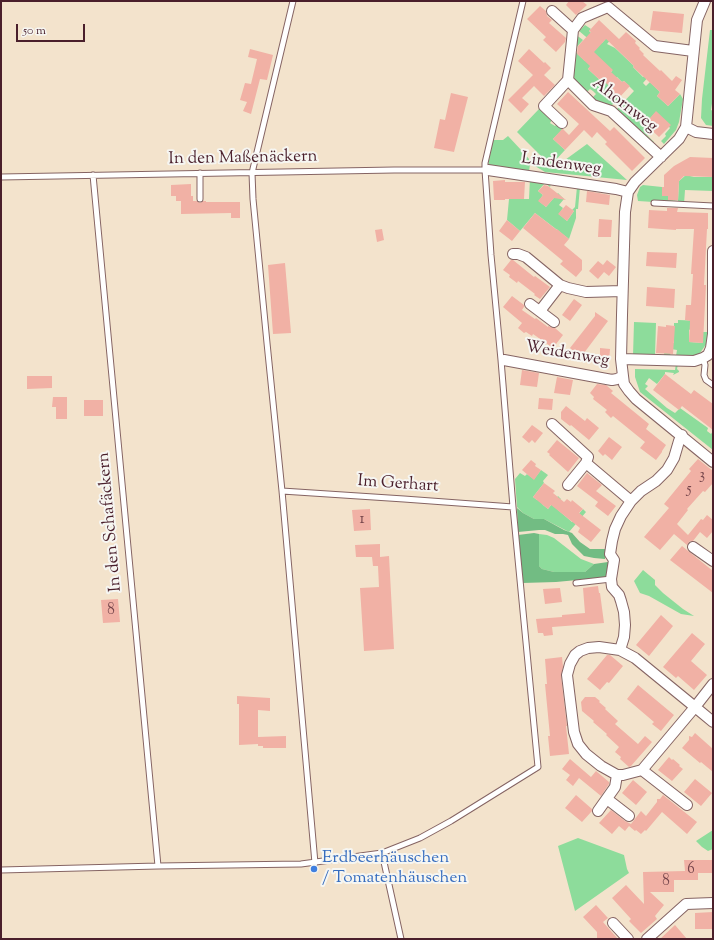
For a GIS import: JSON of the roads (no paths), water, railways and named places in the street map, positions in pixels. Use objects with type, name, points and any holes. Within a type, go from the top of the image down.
[{"type":"street","points":[[705,1],[697,20],[686,127],[679,139],[635,182],[628,192],[625,212],[621,359],[624,384],[629,391],[713,462]]},
{"type":"street","points":[[552,11],[573,30],[582,18],[605,4],[655,46],[693,51]]},
{"type":"street","name":"Ahornweg","points":[[562,124],[542,106],[568,80],[573,30]]},
{"type":"street","name":"Ahornweg","points":[[568,80],[593,105],[611,111],[661,156]]},
{"type":"street","points":[[686,127],[696,132],[713,134]]},
{"type":"street","name":"Lindenweg","points":[[486,170],[628,192]]},
{"type":"street","points":[[621,359],[694,362],[708,354],[711,348],[713,334],[713,250]]},
{"type":"street","points":[[513,254],[526,257],[560,285],[568,288],[586,292],[622,291]]},
{"type":"street","points":[[541,312],[543,307],[560,285]]},
{"type":"street","points":[[530,304],[554,322]]},
{"type":"street","name":"Weidenweg","points":[[504,360],[612,380],[623,376]]},
{"type":"street","points":[[552,424],[588,457],[586,463],[568,485]]},
{"type":"street","points":[[620,650],[624,637],[624,612],[619,595],[612,587],[611,579],[614,560],[610,554],[615,529],[621,516],[631,501],[667,470],[674,458],[682,435]]},
{"type":"street","points":[[586,463],[631,501]]},
{"type":"street","points":[[693,547],[713,561]]},
{"type":"street","points":[[713,684],[695,707],[642,770],[617,775],[601,766],[586,754],[578,744],[574,732],[567,675],[570,664],[575,655],[580,651],[588,648],[599,647],[620,650],[635,658],[695,707],[713,722]]},
{"type":"street","points":[[642,770],[687,806]]},
{"type":"street","points":[[598,811],[615,787],[617,775]]},
{"type":"street","points":[[607,799],[629,816]]},
{"type":"street","points":[[647,939],[686,904],[713,904]]},
{"type":"street","points":[[613,923],[628,939]]},
{"type":"lane","points":[[293,1],[252,173],[253,199],[282,491],[315,863]]},
{"type":"lane","points":[[1,870],[293,864],[315,863],[382,853],[420,838],[451,821],[538,767],[513,507],[491,255],[485,164],[523,1]]},
{"type":"lane","name":"In den Maßenäckern","points":[[1,176],[486,170]]},
{"type":"lane","points":[[200,173],[200,199]]},
{"type":"lane","name":"In den Schafäckern","points":[[93,175],[158,866]]},
{"type":"lane","points":[[654,203],[713,206]]},
{"type":"lane","points":[[703,358],[705,364],[704,375],[706,380],[713,385]]},
{"type":"lane","name":"Im Gerhart","points":[[282,491],[513,507]]},
{"type":"lane","points":[[576,583],[611,579]]},
{"type":"lane","points":[[382,853],[401,939]]},
{"type":"place","name":"Erdbeerhäuschen / Tomatenhäuschen","points":[[314,869]]}]
